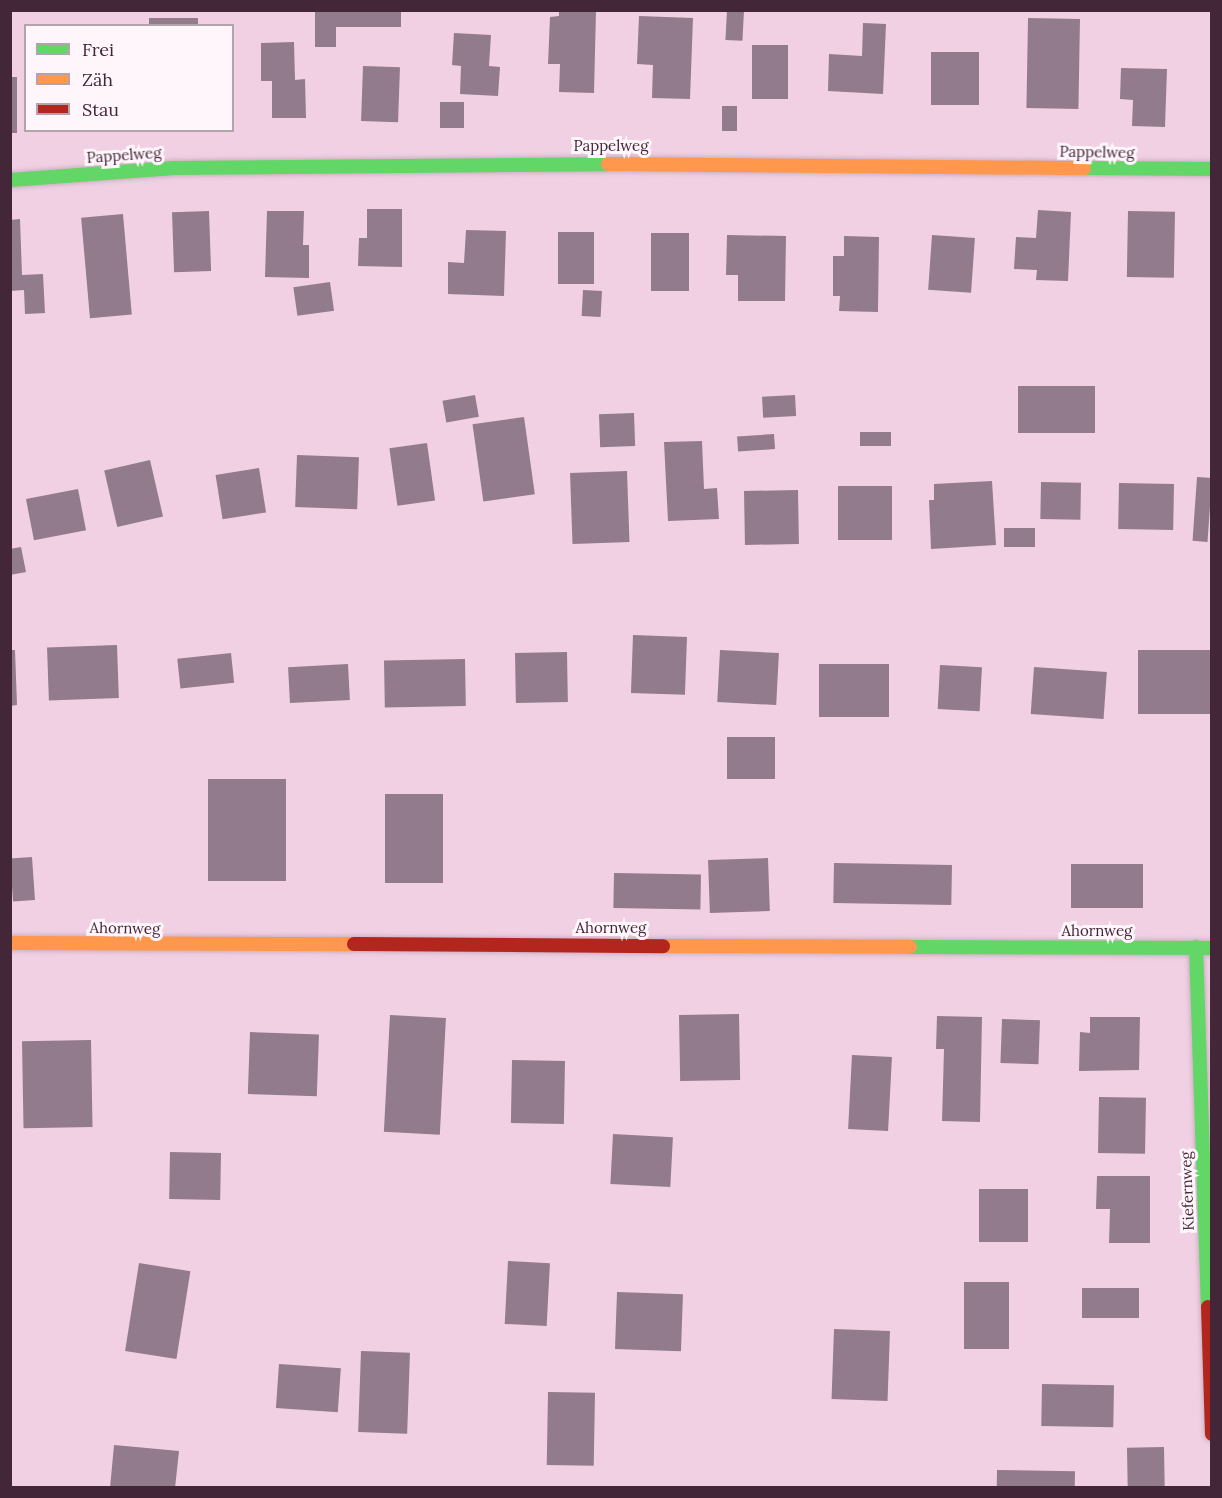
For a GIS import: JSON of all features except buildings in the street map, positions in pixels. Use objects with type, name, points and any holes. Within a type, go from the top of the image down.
[{"type":"street","name":"Pappelweg","points":[[10,180],[175,168],[516,163],[1212,169]]},
{"type":"street","name":"Ahornweg","points":[[10,943],[1212,948]]},
{"type":"street","name":"Kiefernweg","points":[[1196,947],[1212,1434]]},
{"type":"traffic: fast","points":[[10,180],[175,168],[608,164]]},
{"type":"traffic: fast","points":[[1084,168],[1212,169]]},
{"type":"traffic: fast","points":[[910,947],[1212,948]]},
{"type":"traffic: fast","points":[[1196,947],[1208,1307]]},
{"type":"traffic: slow","points":[[608,164],[1084,168]]},
{"type":"traffic: slow","points":[[10,943],[354,944]]},
{"type":"traffic: slow","points":[[663,946],[910,947]]},
{"type":"traffic: jam","points":[[354,944],[663,946]]},
{"type":"traffic: jam","points":[[1208,1307],[1212,1434]]}]
